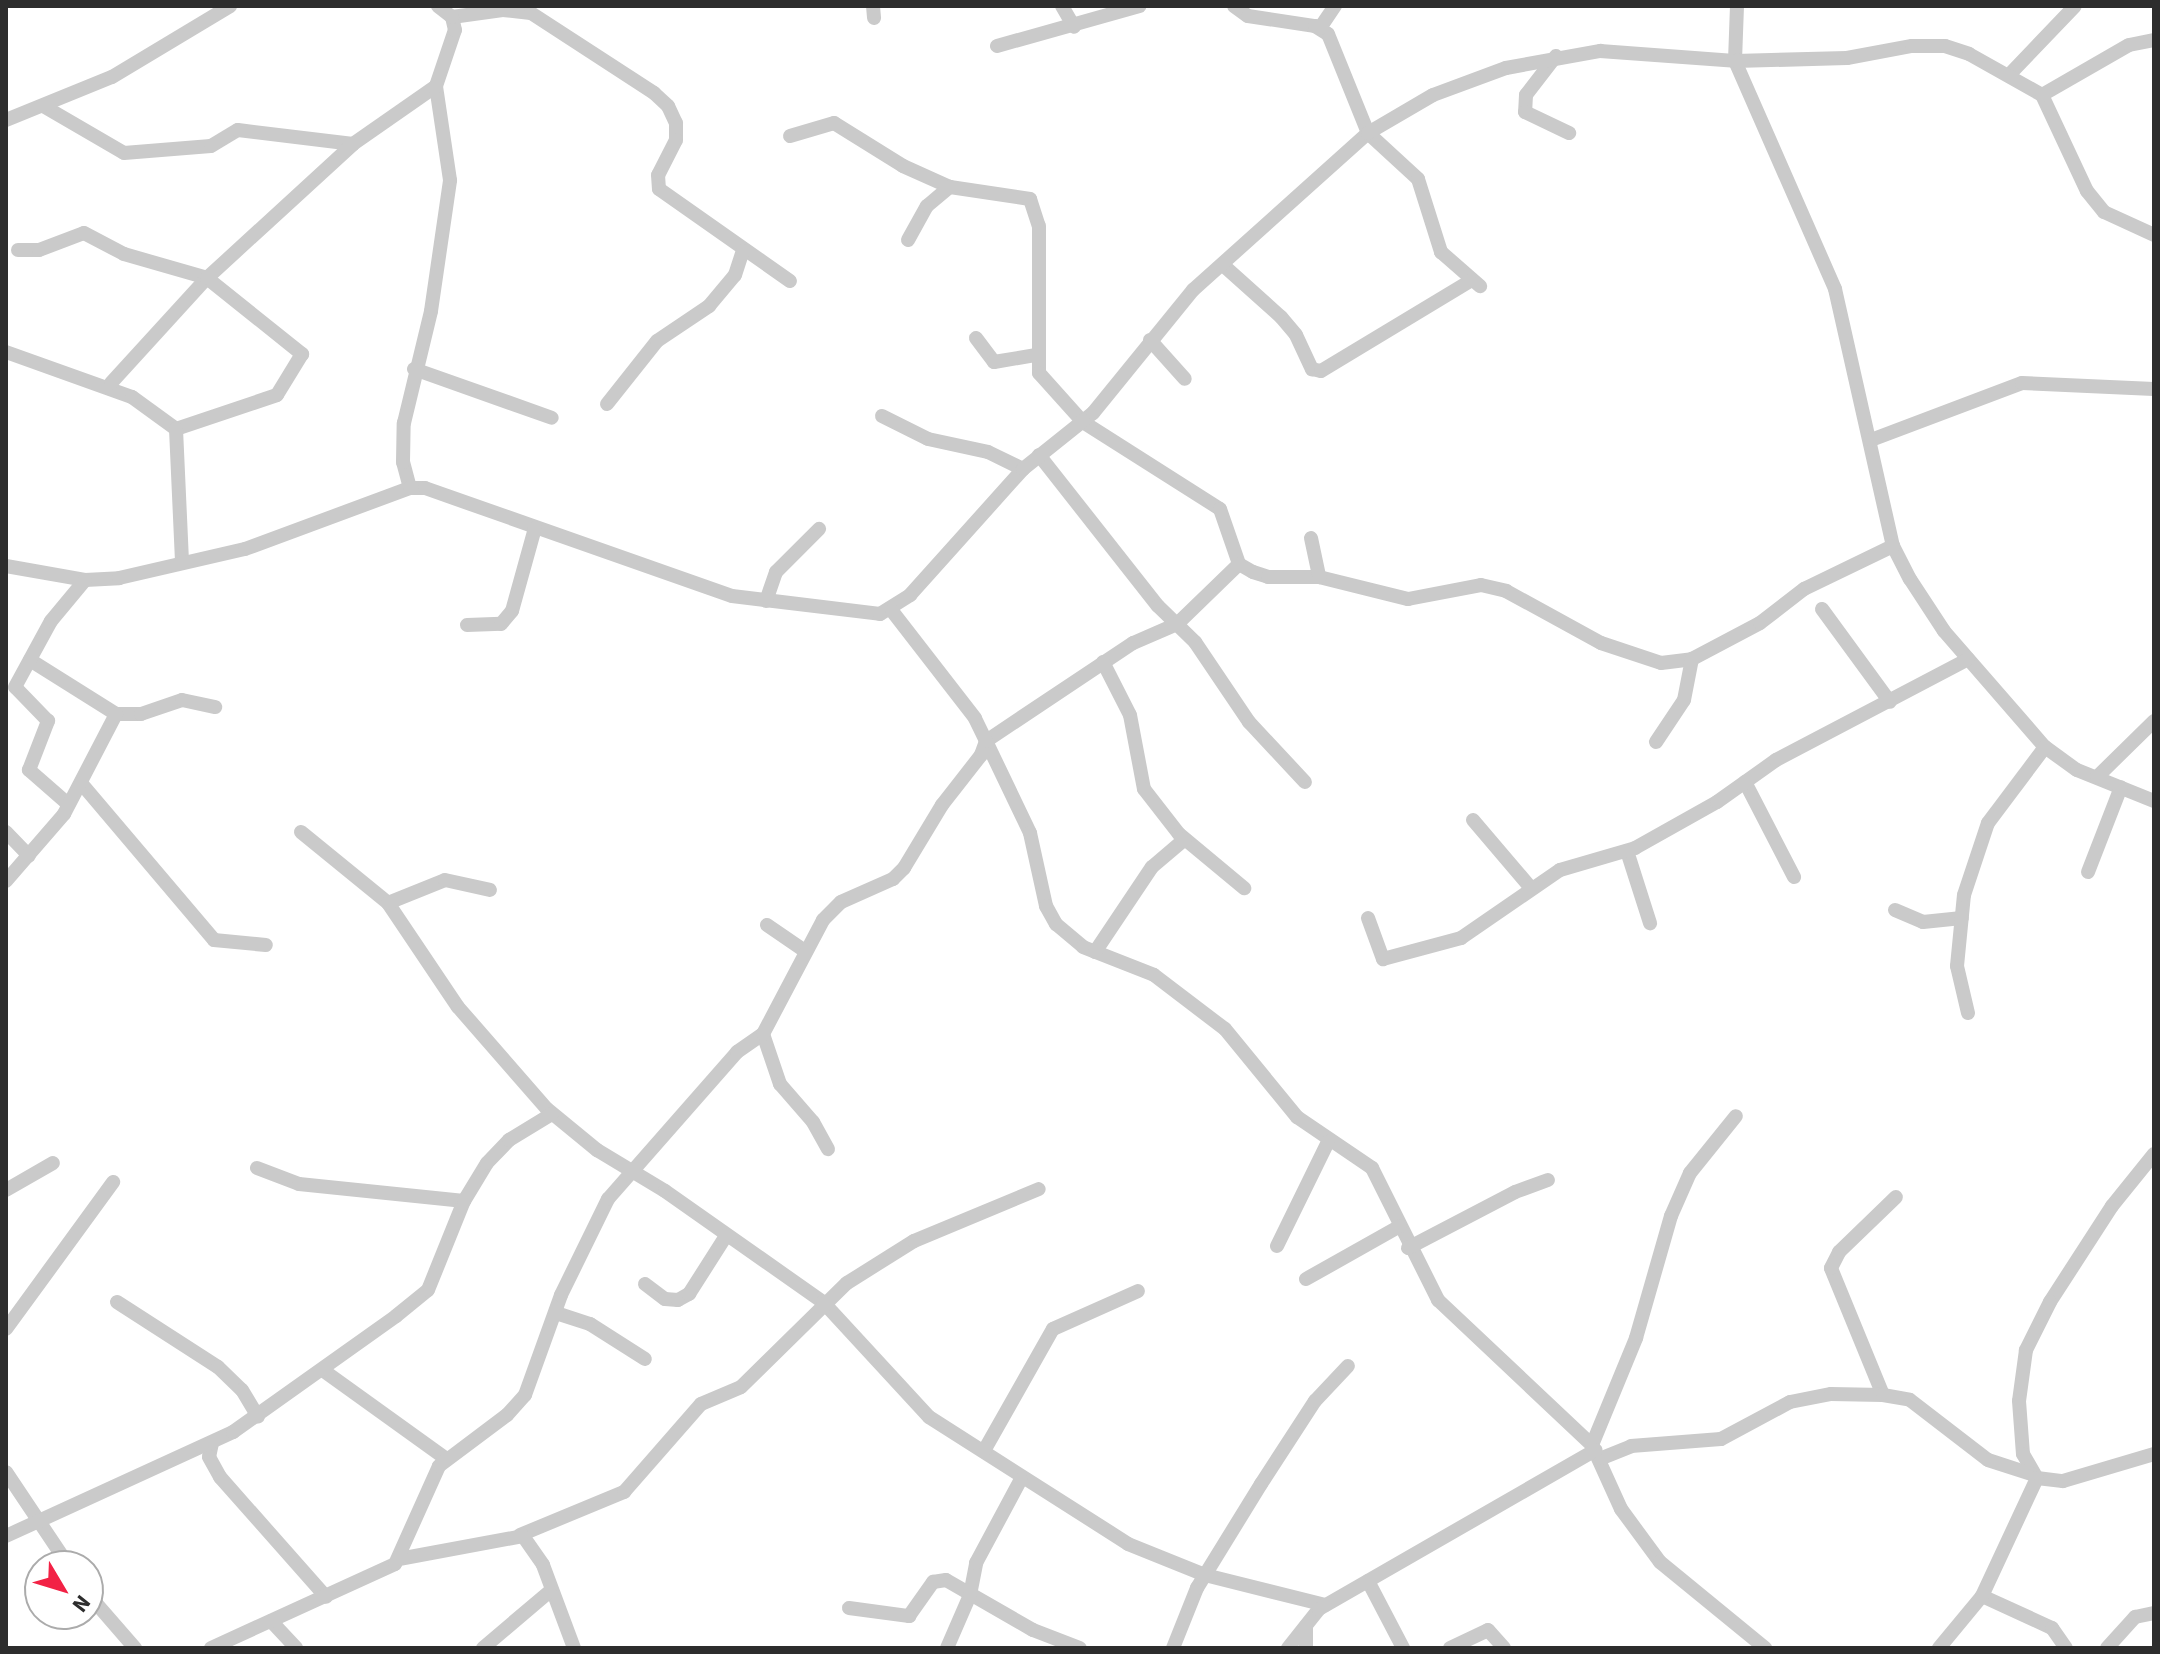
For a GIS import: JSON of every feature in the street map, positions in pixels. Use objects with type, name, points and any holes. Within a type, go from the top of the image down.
[{"type":"street","points":[[6,120],[45,107],[123,71],[230,6]]},
{"type":"street","points":[[410,488],[403,462],[414,369],[431,311],[450,180],[436,86],[455,39],[452,17],[438,6]]},
{"type":"street","points":[[1062,6],[1074,27]]},
{"type":"street","points":[[997,46],[1074,27],[1139,6]]},
{"type":"street","points":[[1223,265],[1281,317],[1312,369],[1321,371],[1475,283],[1441,252],[1418,179],[1368,133],[1341,58],[1320,28],[1248,16],[1234,6]]},
{"type":"street","points":[[1320,28],[1335,6]]},
{"type":"street","points":[[1737,6],[1735,61],[1835,289],[1893,546],[1926,606],[2045,747],[2077,770],[2154,801]]},
{"type":"street","points":[[2009,75],[2075,6]]},
{"type":"street","points":[[452,17],[503,10],[531,13],[654,93],[668,106],[676,123],[676,140],[658,175],[659,189],[743,251],[790,281]]},
{"type":"street","points":[[2042,95],[2129,45],[2154,40]]},
{"type":"street","points":[[6,566],[85,580],[119,578],[182,559],[245,549],[410,488],[448,494],[535,528],[732,596],[880,614],[892,611],[1023,469],[1083,422],[1174,308],[1368,133],[1433,95],[1556,56],[1600,51],[1735,61],[1847,58],[1912,46],[1945,46],[2009,75],[2042,95],[2095,202],[2104,212],[2154,235]]},
{"type":"street","points":[[1556,56],[1526,95],[1525,112],[1569,133]]},
{"type":"street","points":[[111,383],[207,278],[353,144],[436,86]]},
{"type":"street","points":[[45,107],[124,153],[211,146],[238,130],[353,144]]},
{"type":"street","points":[[790,136],[834,123],[903,166],[950,187],[965,193],[1017,194],[1037,209],[1036,355],[1046,384],[1083,422],[1220,509],[1239,564],[1268,577],[1319,577],[1408,599],[1481,585],[1506,591],[1601,643],[1652,662],[1692,659],[1760,623],[1804,589],[1893,546]]},
{"type":"street","points":[[908,240],[927,206],[950,187]]},
{"type":"street","points":[[18,250],[39,250],[84,233],[124,254],[207,278],[302,359],[277,395],[176,429]]},
{"type":"street","points":[[607,404],[657,341],[709,306],[735,275],[743,251]]},
{"type":"street","points":[[976,338],[994,362],[1036,355]]},
{"type":"street","points":[[1150,340],[1185,379]]},
{"type":"street","points":[[6,352],[132,397],[176,429]]},
{"type":"street","points":[[414,369],[552,418]]},
{"type":"street","points":[[1871,440],[2022,383],[2154,389]]},
{"type":"street","points":[[882,416],[928,439],[988,452],[1023,469]]},
{"type":"street","points":[[176,429],[182,559]]},
{"type":"street","points":[[1039,455],[1177,624],[1249,722],[1305,782]]},
{"type":"street","points":[[467,625],[501,624],[512,611],[535,528]]},
{"type":"street","points":[[766,601],[776,572],[819,529]]},
{"type":"street","points":[[1311,538],[1319,577]]},
{"type":"street","points":[[399,1559],[418,1503],[445,1458],[520,1403],[584,1244],[629,1171],[737,1052],[763,1034],[823,920],[841,902],[893,879],[904,868],[986,741],[1103,662],[1177,624],[1239,564]]},
{"type":"street","points":[[68,804],[27,764],[48,721],[15,691],[51,621],[85,580]]},
{"type":"street","points":[[1822,609],[1890,702]]},
{"type":"street","points":[[892,611],[986,741],[1030,833],[1046,906],[1056,924],[1095,952],[1154,975],[1225,1029],[1297,1117],[1328,1142],[1372,1168],[1408,1248],[1438,1300],[1596,1451],[1621,1509],[1660,1562],[1765,1648]]},
{"type":"street","points":[[1656,742],[1684,700],[1692,659]]},
{"type":"street","points":[[1368,918],[1379,955],[1389,960],[1461,938],[1488,923],[1530,887],[1560,870],[1627,851],[1745,782],[1776,760],[1968,659]]},
{"type":"street","points":[[30,660],[116,714],[141,714],[190,699],[215,707]]},
{"type":"street","points":[[1103,662],[1130,715],[1144,789],[1185,839],[1244,888]]},
{"type":"street","points":[[6,881],[68,804],[116,714]]},
{"type":"street","points":[[2097,777],[2154,721]]},
{"type":"street","points":[[1968,1013],[1957,966],[1964,895],[1988,823],[2045,747]]},
{"type":"street","points":[[1745,782],[1794,877]]},
{"type":"street","points":[[81,783],[214,940],[266,945]]},
{"type":"street","points":[[2088,872],[2121,787]]},
{"type":"street","points":[[1473,820],[1530,887]]},
{"type":"street","points":[[6,832],[29,856]]},
{"type":"street","points":[[301,832],[388,903],[458,1007],[552,1114],[629,1171],[823,1302],[916,1406],[985,1449],[1021,1479],[1101,1531],[1205,1575],[1325,1605]]},
{"type":"street","points":[[1095,952],[1152,867],[1185,839]]},
{"type":"street","points":[[1627,851],[1650,923]]},
{"type":"street","points":[[388,903],[445,880],[490,890]]},
{"type":"street","points":[[1895,910],[1923,922],[1962,918]]},
{"type":"street","points":[[767,925],[805,951]]},
{"type":"street","points":[[763,1034],[780,1084],[813,1122],[828,1149]]},
{"type":"street","points":[[6,1536],[212,1443],[258,1417],[324,1371],[428,1290],[464,1201],[498,1151],[552,1114]]},
{"type":"street","points":[[1596,1451],[1690,1173],[1736,1116]]},
{"type":"street","points":[[1277,1246],[1328,1142]]},
{"type":"street","points":[[1939,1648],[1982,1596],[2034,1476],[2020,1436],[2026,1350],[2065,1276],[2154,1154]]},
{"type":"street","points":[[6,1190],[53,1163]]},
{"type":"street","points":[[257,1168],[299,1184],[464,1201]]},
{"type":"street","points":[[1408,1248],[1515,1192],[1548,1180]]},
{"type":"street","points":[[6,1329],[113,1182]]},
{"type":"street","points":[[211,1648],[367,1581],[399,1559],[520,1535],[624,1492],[701,1404],[741,1387],[823,1302],[914,1241],[1039,1189]]},
{"type":"street","points":[[1883,1395],[1831,1268],[1839,1252],[1896,1197]]},
{"type":"street","points":[[1306,1279],[1400,1226]]},
{"type":"street","points":[[645,1284],[665,1299],[689,1294],[726,1236]]},
{"type":"street","points":[[985,1449],[1053,1329],[1138,1291]]},
{"type":"street","points":[[117,1302],[218,1367],[242,1390],[258,1417]]},
{"type":"street","points":[[556,1313],[590,1324],[645,1359]]},
{"type":"street","points":[[1173,1648],[1205,1575],[1315,1401],[1348,1366]]},
{"type":"street","points":[[324,1371],[445,1458]]},
{"type":"street","points":[[1288,1648],[1325,1605],[1596,1451],[1721,1439],[1790,1402],[1813,1397],[1883,1395],[1910,1400],[1988,1460],[2034,1476],[2063,1481],[2154,1454]]},
{"type":"street","points":[[212,1443],[209,1457],[220,1477],[326,1597]]},
{"type":"street","points":[[6,1472],[59,1550]]},
{"type":"street","points":[[947,1648],[970,1595],[976,1563],[1021,1479]]},
{"type":"street","points":[[520,1535],[539,1556],[549,1592],[574,1648]]},
{"type":"street","points":[[849,1608],[899,1618],[913,1615],[938,1580],[1033,1630],[1080,1648]]},
{"type":"street","points":[[1368,1581],[1403,1648]]},
{"type":"street","points":[[483,1648],[549,1592]]},
{"type":"street","points":[[1982,1596],[2052,1628],[2066,1648]]},
{"type":"street","points":[[104,1612],[135,1648]]},
{"type":"street","points":[[2107,1648],[2135,1617],[2154,1613]]},
{"type":"street","points":[[271,1621],[296,1648]]},
{"type":"street","points":[[1306,1626],[1306,1648]]},
{"type":"street","points":[[1450,1648],[1488,1630],[1504,1648]]}]
